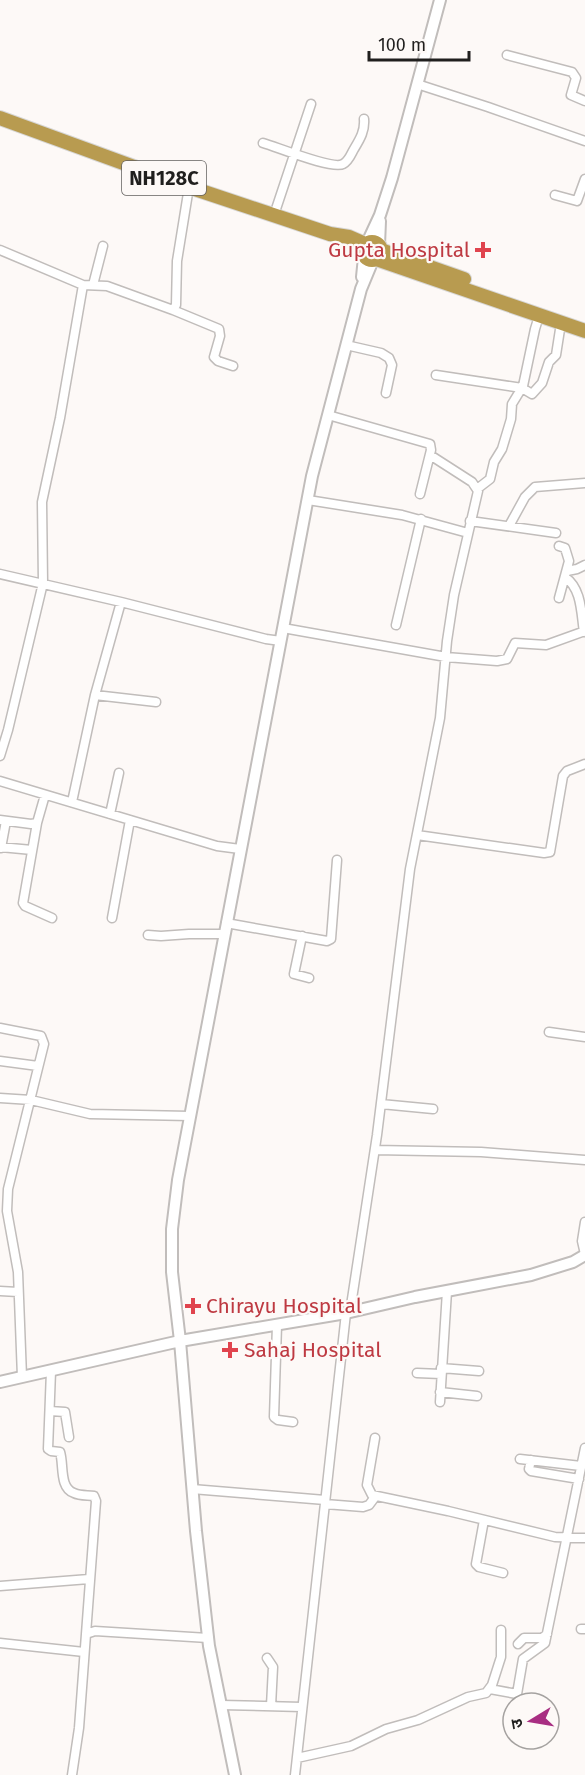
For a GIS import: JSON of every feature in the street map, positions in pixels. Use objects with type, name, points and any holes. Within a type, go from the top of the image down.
[{"type":"highway","name":"NH128C","points":[[0,118],[189,187],[330,234],[345,245],[371,251],[585,323]]},
{"type":"highway","name":"NH128C","points":[[371,251],[539,316],[585,331]]},
{"type":"street","points":[[235,1775],[208,1638],[172,1272],[172,1229],[178,1180],[225,928],[308,500],[380,215],[440,0]]},
{"type":"street","points":[[507,55],[572,72],[576,78],[571,95],[585,101]]},
{"type":"street","points":[[417,84],[488,106],[585,141]]},
{"type":"street","points":[[274,215],[311,104]]},
{"type":"street","points":[[263,142],[337,166],[349,159],[363,134],[364,119]]},
{"type":"street","points":[[555,195],[577,201],[585,179]]},
{"type":"street","points":[[173,310],[176,305],[177,261],[189,187]]},
{"type":"street","points":[[0,756],[43,583],[42,502],[88,285],[103,246]]},
{"type":"street","points":[[0,250],[88,285],[107,286],[219,328],[220,336],[214,357],[218,361],[233,366]]},
{"type":"street","points":[[295,1775],[348,1313],[375,1150],[402,926],[440,718],[454,595],[477,489],[490,479],[494,462],[502,449],[511,419],[512,404],[522,388],[539,316]]},
{"type":"street","points":[[436,375],[522,388],[532,394],[542,383],[549,362],[556,355],[561,323]]},
{"type":"street","points":[[346,345],[381,353],[389,358],[392,365],[386,393]]},
{"type":"street","points":[[328,415],[430,444],[430,455],[420,494]]},
{"type":"street","points":[[430,455],[472,482],[477,489]]},
{"type":"street","points":[[510,526],[525,497],[535,487],[585,483]]},
{"type":"street","points":[[308,500],[373,509],[422,519],[468,533]]},
{"type":"street","points":[[396,625],[422,519]]},
{"type":"street","points":[[470,522],[556,533]]},
{"type":"street","points":[[559,546],[565,548],[569,561],[559,598]]},
{"type":"street","points":[[566,574],[585,565]]},
{"type":"street","points":[[0,574],[281,641]]},
{"type":"street","points":[[283,628],[446,657],[502,660],[507,658],[515,643],[546,645],[584,632],[577,590],[566,574]]},
{"type":"street","points":[[72,802],[95,695],[121,602]]},
{"type":"street","points":[[95,695],[156,702]]},
{"type":"street","points":[[417,835],[550,852],[563,776],[567,771],[585,764]]},
{"type":"street","points":[[110,814],[119,773]]},
{"type":"street","points":[[0,781],[225,848],[240,849]]},
{"type":"street","points":[[45,795],[37,823],[23,903],[52,918]]},
{"type":"street","points":[[32,850],[0,848],[3,820],[37,823]]},
{"type":"street","points":[[112,918],[130,820]]},
{"type":"street","points":[[148,935],[162,936],[225,928],[327,941],[331,939],[337,860]]},
{"type":"street","points":[[302,936],[294,974],[309,978]]},
{"type":"street","points":[[0,1029],[43,1038],[44,1044],[8,1189],[8,1211],[17,1260],[22,1377]]},
{"type":"street","points":[[549,1032],[585,1037]]},
{"type":"street","points":[[0,1061],[38,1066]]},
{"type":"street","points":[[0,1100],[31,1100],[90,1114],[190,1116]]},
{"type":"street","points":[[381,1104],[433,1109]]},
{"type":"street","points":[[375,1150],[420,1153],[482,1152],[585,1160]]},
{"type":"street","points":[[0,1382],[180,1341],[348,1313],[531,1275],[573,1262],[585,1254],[582,1241],[585,1222]]},
{"type":"street","points":[[0,1291],[18,1292]]},
{"type":"street","points":[[440,1402],[447,1291]]},
{"type":"street","points":[[276,1325],[274,1417],[278,1420],[293,1422]]},
{"type":"street","points":[[51,1371],[47,1446],[51,1451],[60,1452],[66,1485],[72,1493],[92,1495],[95,1498],[79,1728],[72,1775]]},
{"type":"street","points":[[417,1373],[479,1371]]},
{"type":"street","points":[[440,1392],[477,1396]]},
{"type":"street","points":[[50,1411],[63,1411],[66,1414],[69,1437]]},
{"type":"street","points":[[375,1438],[367,1485],[369,1493],[375,1497],[567,1538],[573,1536],[585,1538]]},
{"type":"street","points":[[490,1689],[517,1694],[523,1659],[545,1643],[585,1448]]},
{"type":"street","points":[[520,1459],[581,1466]]},
{"type":"street","points":[[531,1460],[529,1467],[531,1471],[579,1479]]},
{"type":"street","points":[[192,1489],[363,1508],[369,1505],[375,1497]]},
{"type":"street","points":[[484,1520],[475,1562],[479,1567],[503,1573]]},
{"type":"street","points":[[0,1586],[89,1578]]},
{"type":"street","points":[[297,1758],[351,1746],[386,1729],[418,1720],[468,1697],[486,1693],[490,1689],[501,1657],[501,1630]]},
{"type":"street","points":[[86,1634],[95,1631],[208,1638]]},
{"type":"street","points":[[518,1644],[524,1638],[542,1638],[547,1634]]},
{"type":"street","points":[[0,1643],[84,1652]]},
{"type":"street","points":[[267,1658],[273,1667],[271,1706]]},
{"type":"street","points":[[221,1705],[302,1707]]},
{"type":"place","name":"Gupta Hospital","points":[[483,250]]},
{"type":"place","name":"Chirayu Hospital","points":[[193,1306]]},
{"type":"place","name":"Sahaj Hospital","points":[[230,1350]]}]
